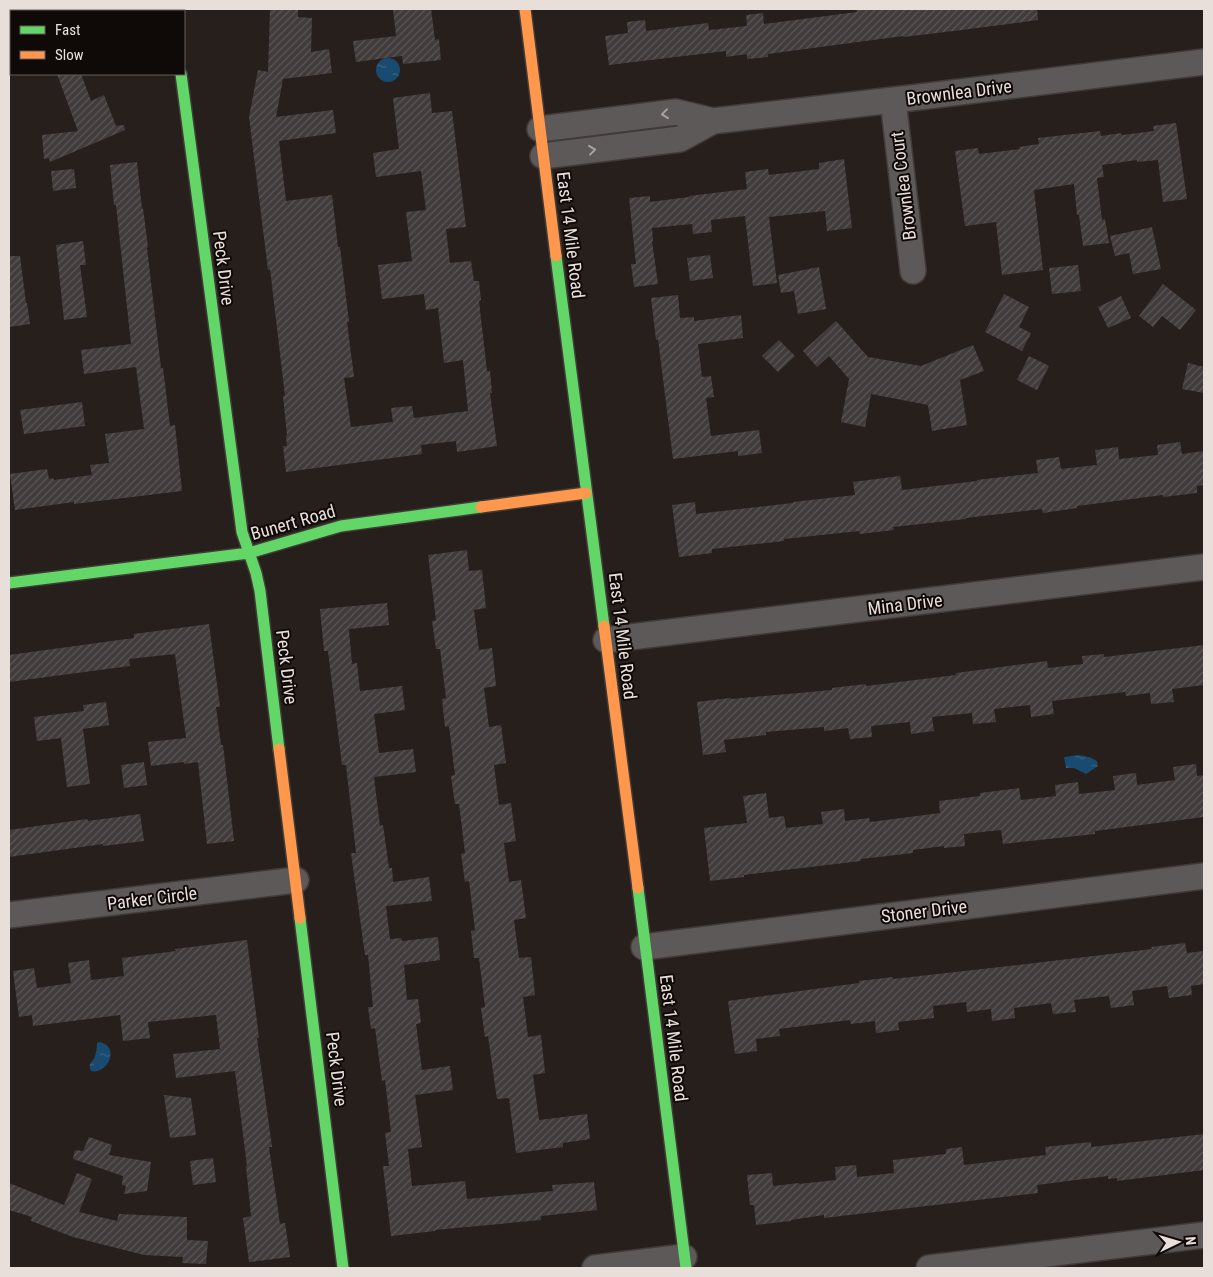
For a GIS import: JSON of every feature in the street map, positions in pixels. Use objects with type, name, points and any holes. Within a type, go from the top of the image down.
[{"type":"street","name":"East 14 Mile Road","points":[[524,9],[685,1263]]},
{"type":"street","name":"Brownlea Drive","points":[[540,129],[676,112],[713,121],[1204,62]]},
{"type":"street","name":"Peck Drive","points":[[181,75],[242,532],[260,591],[343,1268]]},
{"type":"street","name":"Brownlea Court","points":[[893,100],[913,271]]},
{"type":"street","name":"Brownlea Drive","points":[[543,156],[680,138],[713,121]]},
{"type":"street","name":"Bunert Road","points":[[9,583],[249,553],[341,526],[586,493]]},
{"type":"street","name":"Mina Drive","points":[[606,640],[1204,567]]},
{"type":"street","name":"Stoner Drive","points":[[644,947],[1204,876]]},
{"type":"street","name":"Parker Circle","points":[[9,915],[296,880]]},
{"type":"street","points":[[929,1268],[1204,1235]]},
{"type":"street","points":[[595,1268],[685,1263]]},
{"type":"water","points":[[388,58],[396,62],[400,70],[396,78],[388,82],[380,78],[376,70],[380,62]]},
{"type":"water","points":[[1078,755],[1097,761],[1098,766],[1086,774],[1074,768],[1066,768],[1064,757]]},
{"type":"water","points":[[99,1042],[106,1045],[109,1049],[111,1054],[110,1060],[103,1069],[91,1071],[90,1064]]},
{"type":"building","points":[[270,9],[298,9],[298,17],[312,18],[311,52],[329,49],[332,73],[283,79],[276,117],[333,110],[336,133],[279,141],[286,201],[332,195],[338,247],[340,247],[354,377],[344,378],[351,427],[393,422],[391,408],[412,406],[414,418],[468,411],[463,360],[444,363],[438,308],[426,310],[424,294],[382,299],[378,265],[412,261],[406,212],[426,210],[421,171],[376,177],[373,153],[399,149],[393,98],[430,93],[432,113],[452,111],[466,227],[446,229],[450,263],[471,261],[474,281],[479,281],[481,300],[479,301],[487,371],[490,371],[492,393],[490,393],[497,446],[457,452],[456,441],[421,445],[422,454],[286,472],[283,446],[287,446],[283,396],[285,396],[249,117],[258,70],[268,72]]},
{"type":"building","points":[[393,9],[431,9],[435,40],[439,39],[441,60],[403,64],[402,56],[356,62],[353,41],[396,36]]},
{"type":"building","points":[[856,9],[1037,9],[1038,20],[768,54],[768,57],[747,59],[747,54],[726,57],[726,51],[609,65],[605,36],[628,33],[627,22],[645,20],[646,31],[708,23],[709,30],[747,26],[746,15],[763,13],[764,24],[857,12]]},
{"type":"building","points":[[57,75],[81,75],[91,101],[104,95],[116,126],[124,125],[125,130],[50,162],[49,158],[44,159],[42,135],[78,131]]},
{"type":"building","points":[[1176,123],[1187,199],[1163,202],[1158,160],[1137,162],[1137,160],[1102,165],[1104,177],[1097,178],[1102,220],[1105,219],[1109,243],[1083,246],[1074,184],[1034,190],[1043,270],[1002,275],[996,222],[965,226],[955,151],[978,148],[979,154],[1020,149],[1019,147],[1039,144],[1038,138],[1100,131],[1101,136],[1121,133],[1122,135],[1154,131],[1153,126]]},
{"type":"building","points":[[844,159],[852,228],[827,231],[825,211],[769,217],[777,283],[753,286],[745,216],[711,220],[712,232],[693,234],[692,224],[652,228],[658,284],[634,287],[631,264],[636,264],[629,198],[650,196],[650,202],[747,189],[745,172],[768,169],[769,175],[819,169],[819,163]]},
{"type":"building","points":[[137,162],[161,368],[163,368],[170,426],[175,425],[182,491],[15,510],[10,474],[47,469],[49,479],[53,478],[54,480],[92,475],[90,465],[109,463],[105,434],[144,429],[136,367],[84,374],[81,350],[131,344],[110,165]]},
{"type":"building","points":[[74,169],[76,188],[53,191],[51,171]]},
{"type":"building","points":[[1152,227],[1161,269],[1133,274],[1129,253],[1115,256],[1110,236]]},
{"type":"building","points":[[83,241],[86,265],[80,265],[87,317],[64,320],[56,245]]},
{"type":"building","points":[[710,255],[713,278],[690,281],[687,258]]},
{"type":"building","points":[[9,256],[20,256],[30,324],[9,327]]},
{"type":"building","points":[[1078,265],[1081,291],[1052,294],[1049,268]]},
{"type":"building","points":[[819,267],[826,309],[798,314],[794,291],[781,293],[778,275]]},
{"type":"building","points":[[1163,284],[1196,310],[1180,330],[1162,316],[1153,327],[1139,316]]},
{"type":"building","points":[[1004,294],[1029,307],[1019,327],[1031,333],[1022,351],[985,332]]},
{"type":"building","points":[[678,295],[680,318],[694,317],[694,321],[741,315],[743,338],[698,344],[702,377],[711,376],[714,397],[706,398],[711,436],[759,430],[762,453],[738,456],[738,451],[673,459],[651,298]]},
{"type":"building","points":[[1121,296],[1131,318],[1108,328],[1098,307]]},
{"type":"building","points":[[836,321],[868,357],[921,366],[973,345],[984,371],[960,380],[967,425],[932,431],[928,405],[871,394],[865,427],[841,422],[849,379],[829,356],[817,367],[803,351]]},
{"type":"building","points":[[779,340],[795,356],[778,372],[762,356]]},
{"type":"building","points":[[1029,356],[1049,366],[1037,390],[1017,380]]},
{"type":"building","points":[[1188,363],[1204,367],[1204,393],[1182,389]]},
{"type":"building","points":[[82,402],[85,426],[24,434],[20,410]]},
{"type":"building","points":[[1180,442],[1182,454],[1204,451],[1204,485],[1197,486],[1197,493],[1163,497],[1163,495],[1077,506],[1077,508],[1043,513],[1042,509],[966,518],[893,527],[894,530],[860,534],[859,531],[784,539],[784,541],[712,549],[712,553],[679,557],[672,505],[695,502],[696,514],[793,503],[855,495],[853,482],[900,476],[902,490],[977,481],[1038,473],[1036,460],[1059,457],[1061,469],[1097,465],[1095,450],[1118,447],[1119,459],[1158,455],[1157,445]]},
{"type":"building","points":[[467,550],[469,571],[482,570],[486,608],[474,610],[479,650],[492,648],[496,686],[484,688],[489,727],[501,725],[506,763],[494,765],[499,805],[511,803],[516,841],[504,843],[509,882],[521,880],[526,918],[514,920],[519,958],[531,957],[535,995],[523,997],[528,1037],[541,1035],[545,1073],[533,1075],[539,1120],[587,1114],[590,1139],[563,1143],[563,1147],[516,1153],[509,1098],[497,1099],[488,1036],[485,1037],[481,1008],[485,1007],[479,958],[474,958],[471,931],[475,930],[469,881],[465,882],[461,854],[465,853],[459,804],[455,804],[451,776],[455,775],[449,726],[445,727],[442,699],[446,698],[440,649],[436,649],[432,621],[436,620],[428,555]]},
{"type":"building","points":[[387,603],[389,625],[349,629],[352,664],[357,663],[360,691],[402,686],[405,710],[374,714],[379,753],[413,749],[416,772],[374,777],[380,826],[383,825],[389,868],[392,868],[393,882],[429,877],[432,901],[386,906],[390,939],[401,938],[402,941],[438,937],[440,960],[404,965],[407,1000],[418,999],[421,1023],[416,1024],[422,1070],[450,1066],[453,1090],[415,1095],[422,1147],[408,1149],[412,1186],[465,1181],[467,1199],[553,1191],[552,1185],[594,1182],[597,1210],[541,1216],[541,1220],[391,1236],[383,1166],[389,1166],[385,1133],[391,1132],[385,1080],[382,1081],[375,1028],[371,1029],[368,1007],[373,1007],[368,955],[365,955],[351,853],[356,853],[346,765],[342,765],[328,651],[324,651],[320,609]]},
{"type":"building","points":[[209,624],[220,707],[216,707],[221,745],[223,745],[234,841],[207,844],[198,762],[151,766],[148,742],[186,738],[175,654],[129,659],[130,666],[9,682],[9,655],[134,638],[134,634]]},
{"type":"building","points":[[1204,645],[1204,685],[1172,689],[1174,702],[1151,704],[1150,693],[1126,696],[1125,692],[1052,701],[1054,714],[1031,717],[1030,705],[994,709],[996,722],[973,724],[972,713],[932,717],[934,731],[911,734],[910,722],[871,726],[872,737],[850,739],[848,728],[824,731],[824,727],[766,732],[766,735],[724,740],[726,752],[703,755],[697,702],[832,690],[832,688],[866,684],[866,686],[956,675],[956,673],[1047,661],[1048,668],[1083,664],[1082,656],[1104,654],[1104,657]]},
{"type":"building","points":[[106,702],[109,725],[83,729],[90,784],[67,787],[61,738],[37,741],[34,717],[84,711],[83,705]]},
{"type":"building","points":[[144,762],[147,785],[124,788],[121,765]]},
{"type":"building","points":[[1196,764],[1197,776],[1204,775],[1204,817],[1095,831],[1095,834],[1003,844],[1001,830],[964,834],[965,846],[944,848],[944,846],[913,850],[913,853],[861,859],[861,861],[710,881],[704,828],[747,823],[743,796],[766,793],[769,818],[784,816],[786,828],[823,824],[821,812],[844,809],[845,821],[869,818],[870,822],[940,813],[939,801],[980,796],[980,793],[1019,788],[1021,800],[1056,796],[1055,785],[1078,782],[1079,794],[1115,790],[1113,776],[1136,773],[1137,785],[1175,780],[1173,767]]},
{"type":"building","points":[[140,814],[144,841],[103,846],[103,844],[9,857],[9,830]]},
{"type":"building","points":[[247,940],[259,1038],[257,1038],[272,1147],[269,1147],[280,1224],[285,1223],[290,1257],[249,1262],[243,1218],[251,1216],[247,1166],[235,1071],[176,1078],[173,1054],[220,1049],[216,1015],[148,1022],[150,1038],[123,1041],[120,1015],[33,1026],[32,1015],[19,1017],[13,971],[34,968],[37,988],[71,983],[68,963],[89,960],[91,980],[124,976],[122,958]]},
{"type":"building","points":[[1185,943],[1187,953],[1204,951],[1204,984],[1191,986],[1192,995],[1169,998],[1167,986],[1132,991],[1134,1005],[1111,1008],[1109,996],[1074,1000],[1076,1012],[1053,1014],[1051,1003],[1014,1008],[1015,1018],[992,1021],[991,1009],[967,1012],[966,1002],[933,1006],[934,1018],[898,1022],[899,1030],[876,1033],[875,1021],[851,1024],[850,1020],[779,1029],[780,1036],[756,1039],[757,1051],[735,1054],[728,1001],[859,983],[859,981],[1009,966],[1152,949],[1151,947]]},
{"type":"building","points":[[164,1095],[191,1098],[196,1135],[170,1138]]},
{"type":"building","points":[[1204,1134],[1204,1170],[1117,1181],[1117,1178],[1108,1179],[1108,1176],[1037,1185],[1038,1193],[824,1218],[824,1215],[756,1225],[754,1205],[750,1205],[747,1175],[772,1173],[773,1186],[799,1184],[836,1180],[835,1167],[856,1165],[857,1177],[894,1173],[893,1160],[946,1154],[946,1149],[962,1147],[964,1165],[1046,1155],[1045,1147],[1091,1142],[1091,1147]]},
{"type":"building","points":[[89,1137],[112,1145],[109,1155],[151,1162],[147,1191],[124,1194],[126,1186],[122,1185],[123,1176],[73,1159],[75,1150],[83,1151]]},
{"type":"building","points":[[213,1158],[216,1182],[193,1185],[190,1161]]},
{"type":"building","points":[[77,1173],[92,1179],[79,1212],[117,1221],[119,1214],[187,1217],[187,1240],[208,1241],[206,1264],[182,1263],[183,1257],[144,1255],[73,1237],[31,1221],[32,1217],[9,1210],[9,1183],[64,1205]]},
{"type":"traffic: fast","points":[[181,75],[242,532],[260,591],[279,749]]},
{"type":"traffic: fast","points":[[556,256],[604,626]]},
{"type":"traffic: fast","points":[[9,583],[249,553],[341,526],[481,507]]},
{"type":"traffic: fast","points":[[638,888],[686,1268]]},
{"type":"traffic: fast","points":[[300,918],[343,1268]]},
{"type":"traffic: slow","points":[[525,9],[556,256]]},
{"type":"traffic: slow","points":[[481,507],[586,493]]},
{"type":"traffic: slow","points":[[604,626],[638,888]]},
{"type":"traffic: slow","points":[[279,749],[300,918]]}]
